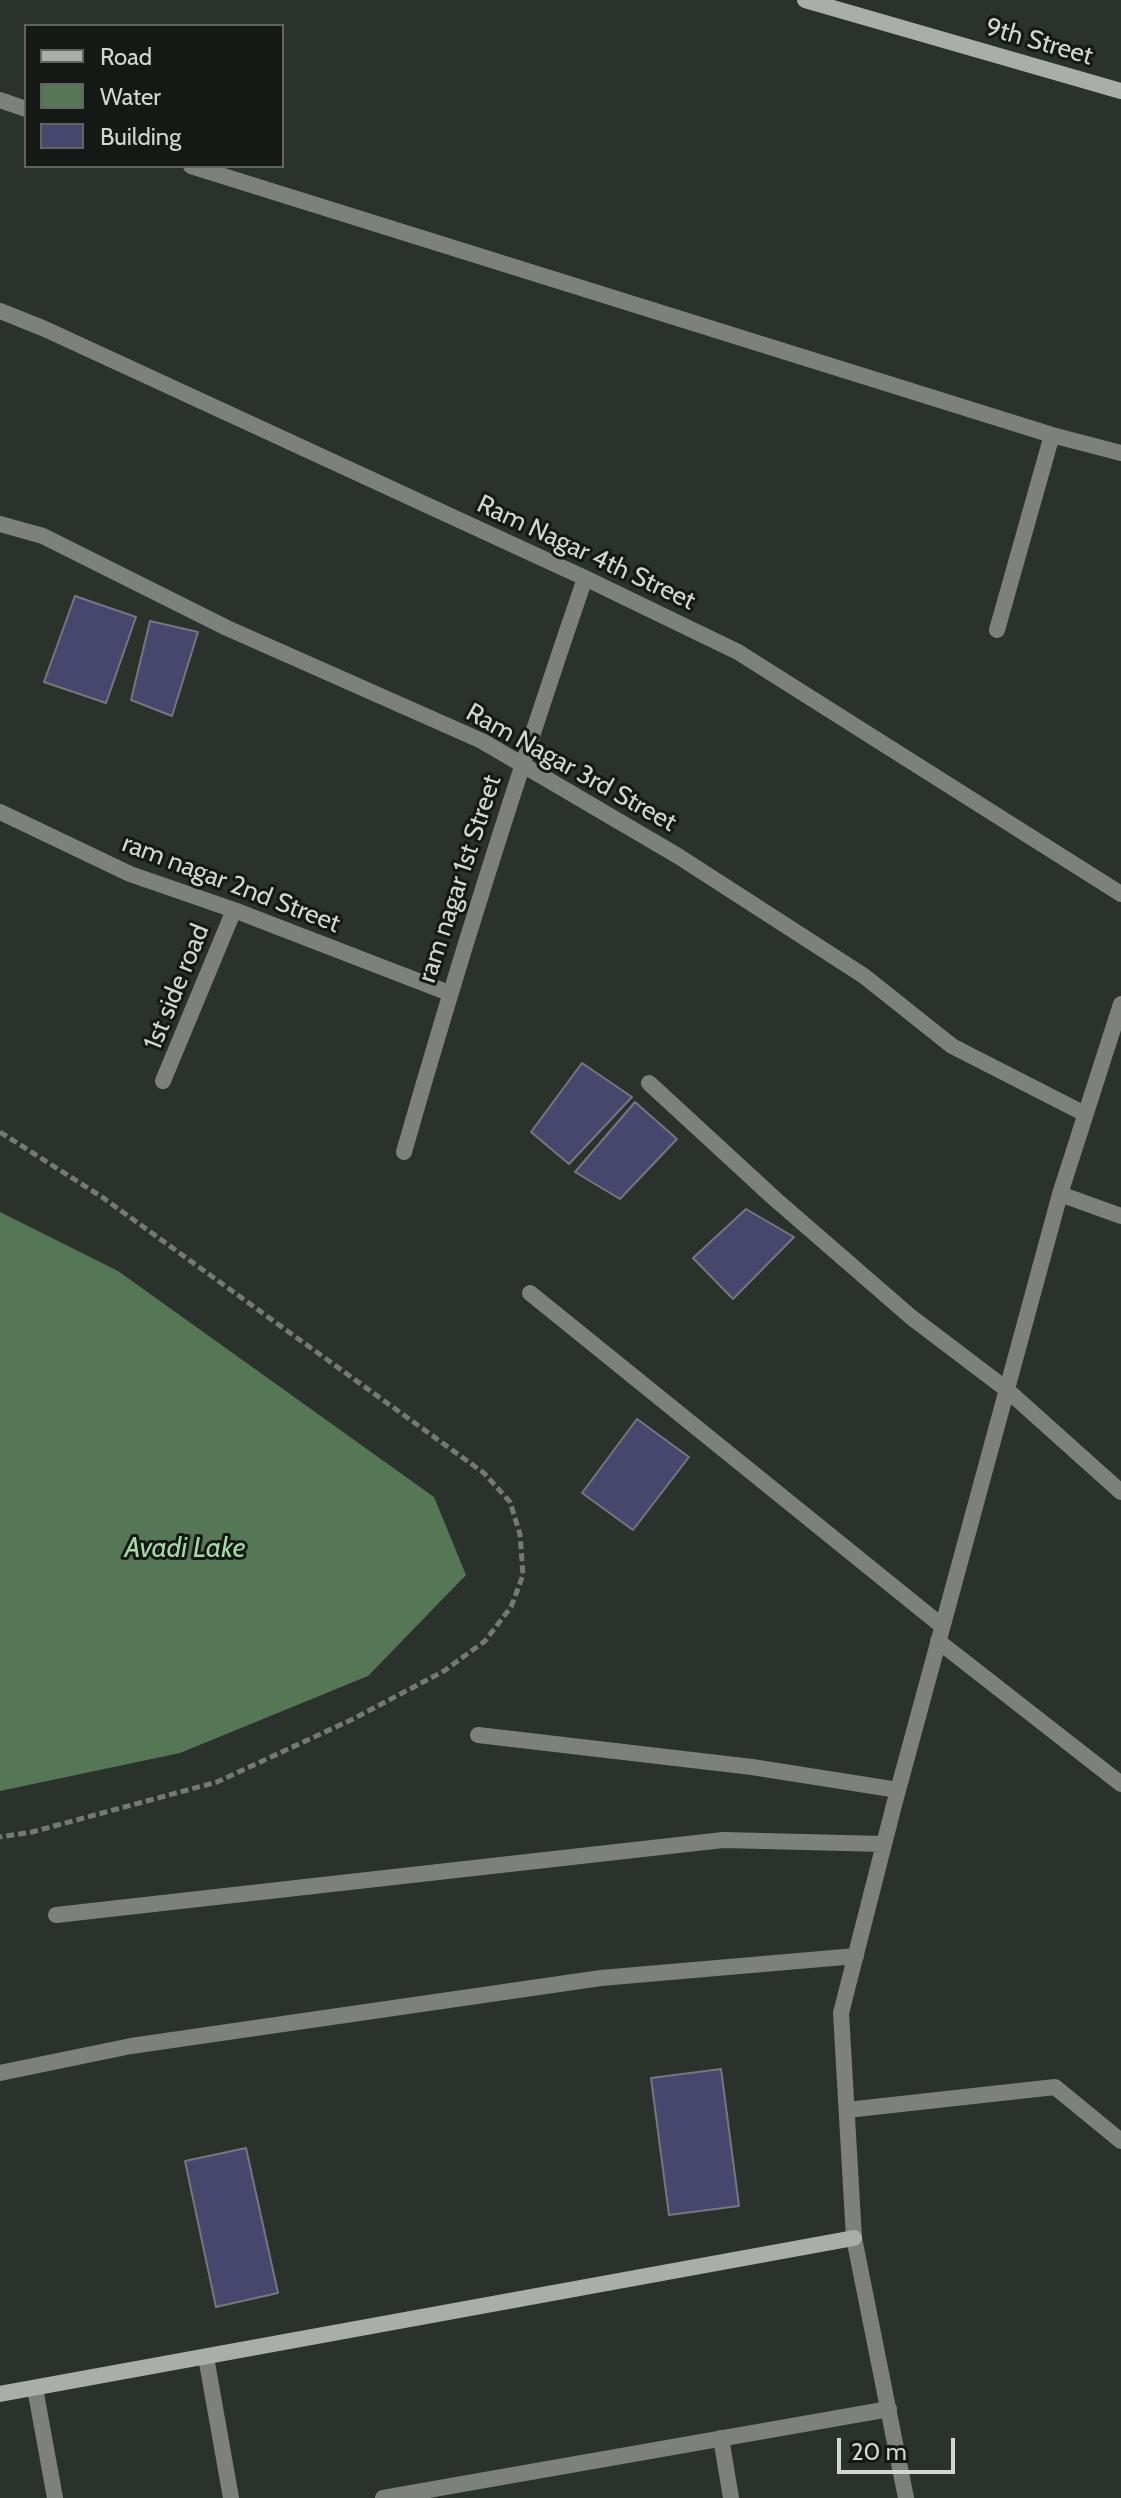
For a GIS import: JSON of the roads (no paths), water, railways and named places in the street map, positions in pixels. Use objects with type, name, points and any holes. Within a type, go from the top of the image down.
[{"type":"street","name":"9th Street","points":[[805,0],[1121,91]]},
{"type":"street","points":[[0,100],[24,108]]},
{"type":"street","points":[[197,168],[1052,435],[1121,453]]},
{"type":"street","name":"Ram Nagar 4th Street","points":[[0,311],[59,335],[585,578],[738,652],[1121,894]]},
{"type":"street","points":[[997,630],[1052,435]]},
{"type":"street","name":"Ram Nagar 3rd Street","points":[[0,524],[43,536],[227,628],[482,741],[678,856],[864,976],[952,1046],[1085,1114]]},
{"type":"street","name":"ram nagar 1st Street","points":[[404,1152],[449,993],[585,578]]},
{"type":"street","name":"ram nagar 2nd Street","points":[[0,812],[130,874],[234,910],[449,993]]},
{"type":"street","name":"1st side road","points":[[163,1081],[234,910]]},
{"type":"street","points":[[906,2498],[854,2238],[841,2013],[898,1790],[1060,1194],[1121,1004]]},
{"type":"street","points":[[649,1083],[775,1199],[911,1317],[1006,1389],[1121,1492]]},
{"type":"street","points":[[1060,1194],[1121,1216]]},
{"type":"street","points":[[530,1293],[1121,1784]]},
{"type":"street","points":[[478,1735],[752,1767],[898,1790]]},
{"type":"street","points":[[56,1915],[723,1840],[884,1844]]},
{"type":"street","points":[[0,2073],[131,2046],[601,1978],[856,1956]]},
{"type":"street","points":[[847,2110],[1055,2087],[1121,2141]]},
{"type":"street","points":[[0,2394],[854,2238]]},
{"type":"street","points":[[206,2357],[231,2498]]},
{"type":"street","points":[[35,2388],[55,2498]]},
{"type":"street","points":[[383,2498],[889,2409]]},
{"type":"street","points":[[721,2438],[731,2498]]},
{"type":"water","name":"Avadi Lake","points":[[0,1212],[118,1271],[434,1497],[466,1575],[368,1676],[180,1753],[0,1791]]}]
